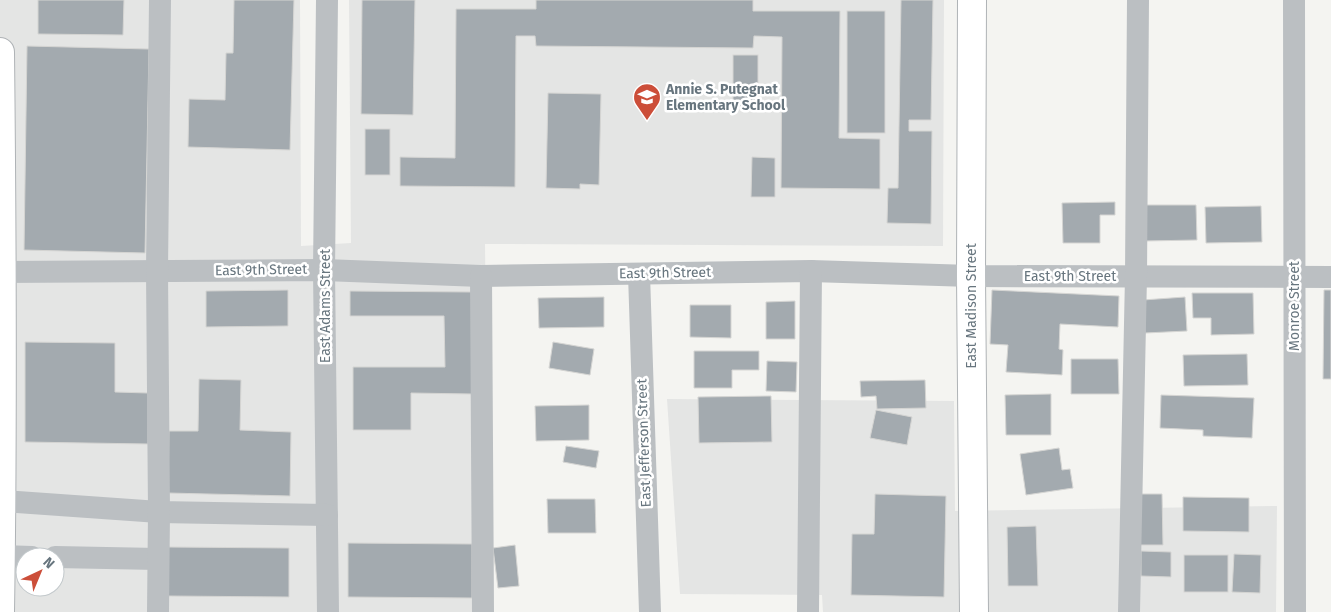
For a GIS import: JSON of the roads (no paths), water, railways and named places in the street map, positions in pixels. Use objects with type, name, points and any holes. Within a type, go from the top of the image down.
[{"type":"main road","name":"East Madison Street","points":[[972,0],[971,276],[974,612]]},
{"type":"main road","points":[[0,52],[3,501],[0,612]]},
{"type":"street","points":[[158,612],[157,271],[160,0]]},
{"type":"street","name":"East Adams Street","points":[[327,0],[324,270],[328,612]]},
{"type":"street","points":[[1129,612],[1136,276],[1138,0]]},
{"type":"street","name":"Monroe Street","points":[[1294,0],[1295,612]]},
{"type":"street","name":"East 9th Street","points":[[2,272],[324,270],[481,276],[811,271],[971,276],[1331,277]]},
{"type":"street","points":[[808,612],[811,271]]},
{"type":"street","name":"East Jefferson Street","points":[[639,274],[650,612]]},
{"type":"street","points":[[481,276],[483,612]]},
{"type":"street","points":[[3,501],[159,512],[327,515]]},
{"type":"street","points":[[1,556],[15,556]]},
{"type":"street","points":[[65,557],[158,559]]},
{"type":"place","name":"Annie S. Putegnat Elementary School","points":[[647,121]]}]
